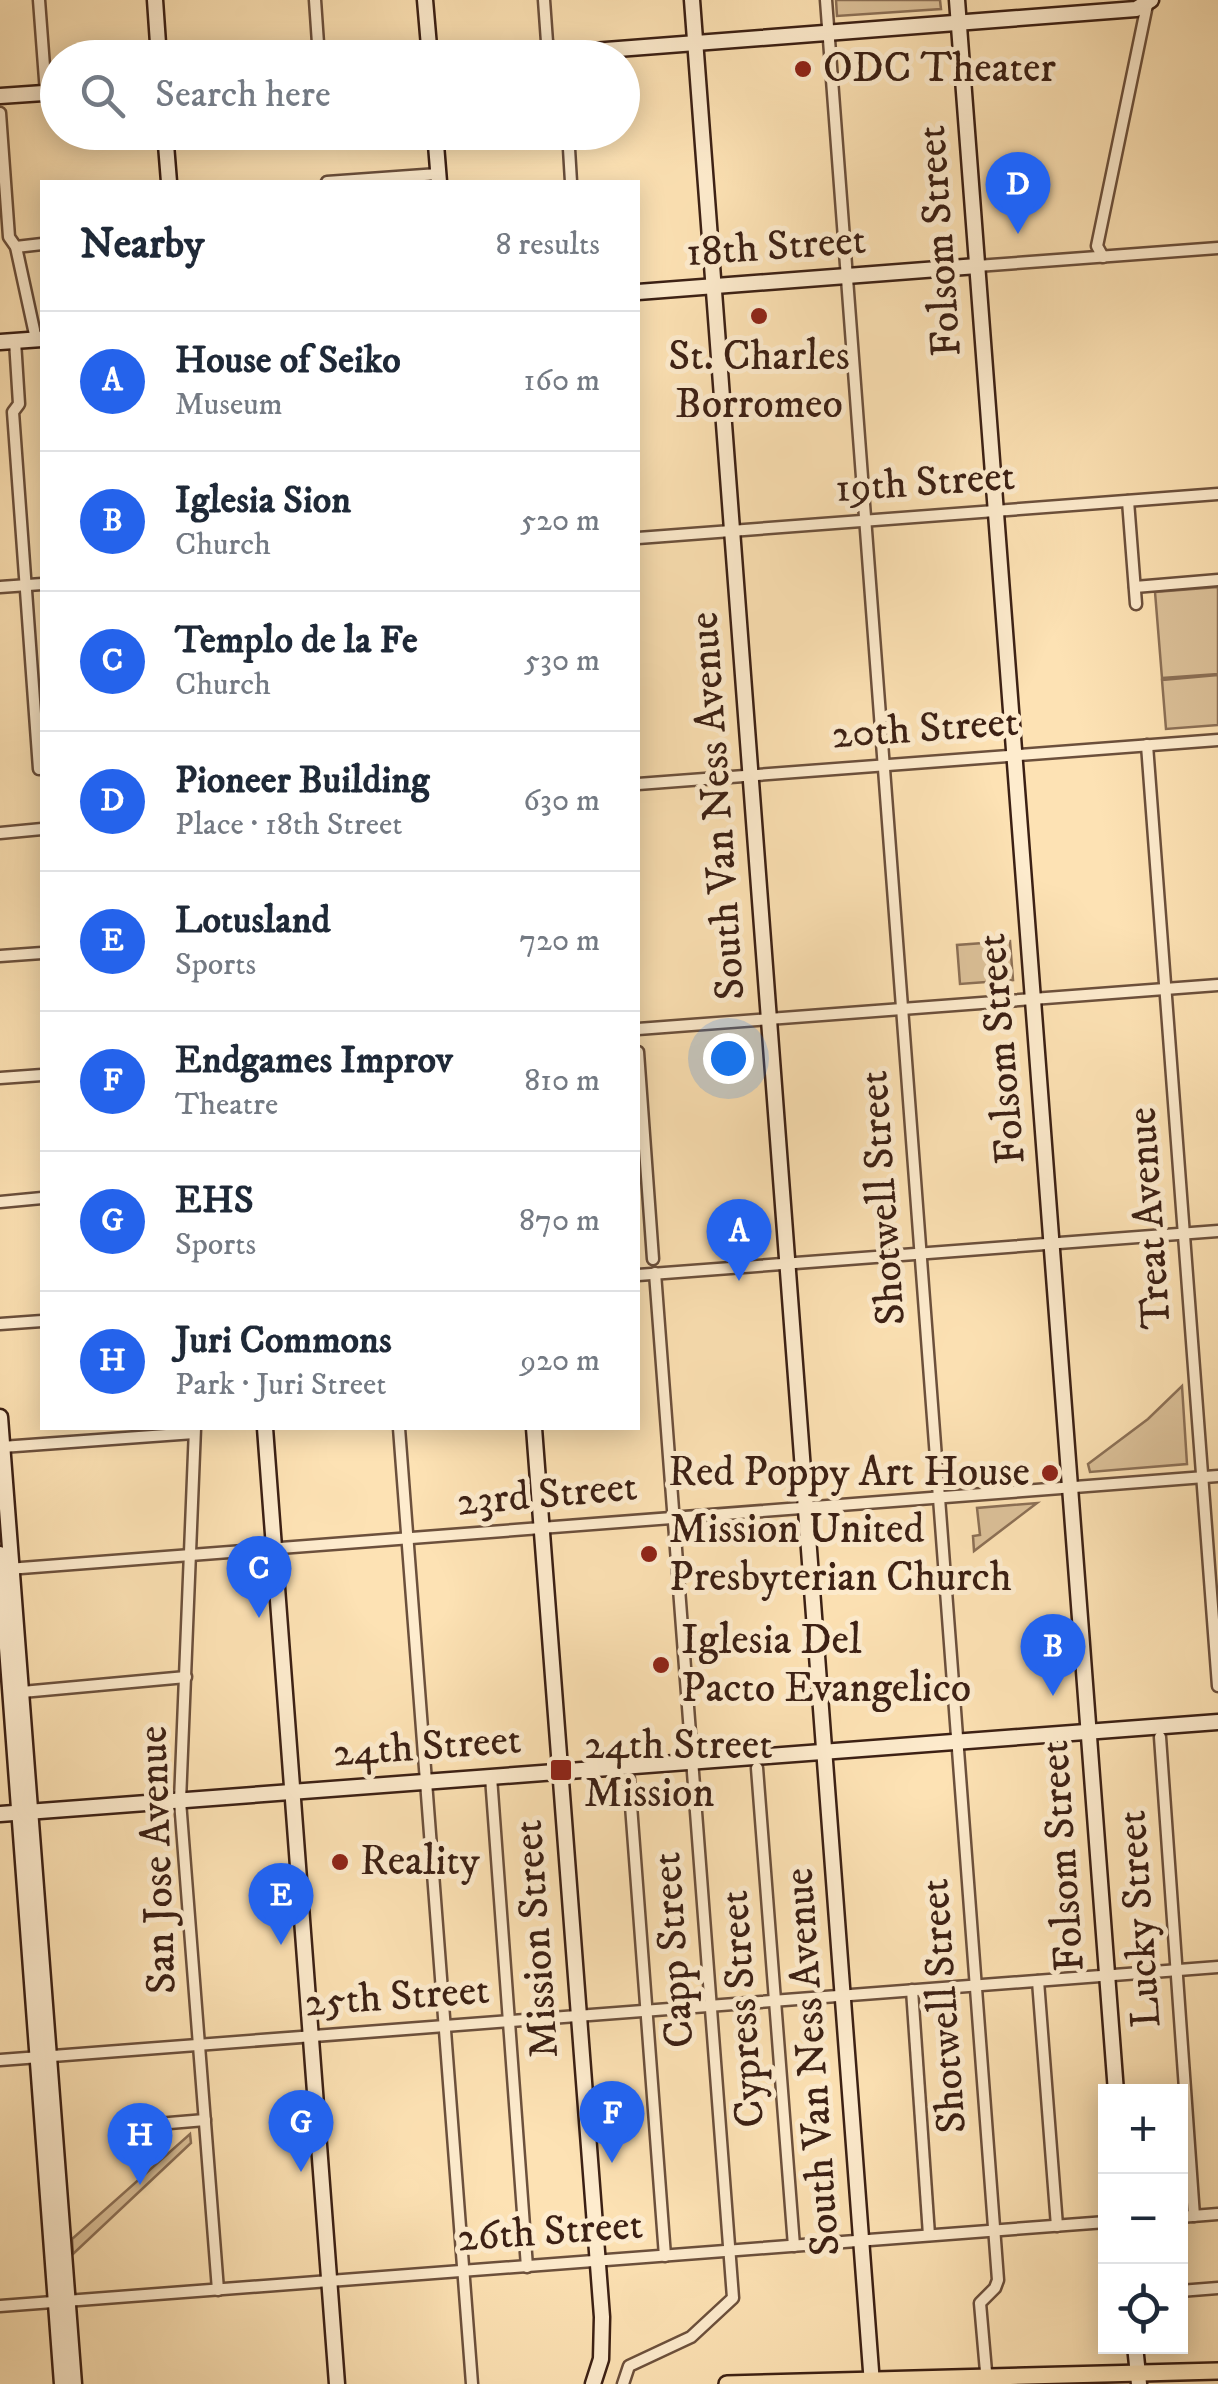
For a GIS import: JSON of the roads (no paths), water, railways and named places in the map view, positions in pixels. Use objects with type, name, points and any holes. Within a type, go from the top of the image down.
[{"type":"main road","points":[[727,2384],[1138,2378],[1218,2371]]},
{"type":"street","points":[[39,0],[45,40]]},
{"type":"street","points":[[155,0],[158,40]]},
{"type":"street","points":[[315,0],[318,40]]},
{"type":"street","points":[[426,0],[429,40]]},
{"type":"street","points":[[544,0],[548,40]]},
{"type":"street","name":"South Van Ness Avenue","points":[[692,0],[872,2382]]},
{"type":"street","name":"Shotwell Street","points":[[826,0],[998,2284],[980,2308],[986,2381]]},
{"type":"street","name":"Folsom Street","points":[[957,0],[1115,2084]]},
{"type":"street","points":[[640,48],[1136,9],[1149,1]]},
{"type":"street","points":[[1102,257],[1097,246],[1149,1]]},
{"type":"street","points":[[0,96],[40,93]]},
{"type":"street","points":[[0,113],[9,237],[16,246],[39,339],[8,341],[19,404],[13,412],[39,769]]},
{"type":"street","points":[[166,150],[169,180]]},
{"type":"street","points":[[394,180],[439,178],[437,150]]},
{"type":"street","points":[[569,150],[572,180]]},
{"type":"street","points":[[16,246],[40,244]]},
{"type":"street","name":"18th Street","points":[[640,292],[1218,248]]},
{"type":"street","name":"19th Street","points":[[640,538],[1218,494]]},
{"type":"street","points":[[1128,501],[1136,604]]},
{"type":"street","points":[[1135,587],[1218,580]]},
{"type":"street","points":[[0,587],[40,584]]},
{"type":"street","name":"20th Street","points":[[640,784],[1218,740]]},
{"type":"street","name":"Treat Avenue","points":[[1147,745],[1218,1686]]},
{"type":"street","points":[[0,833],[40,830]]},
{"type":"street","points":[[0,956],[40,953]]},
{"type":"street","points":[[640,1029],[1218,985]]},
{"type":"street","points":[[0,1078],[40,1075]]},
{"type":"street","points":[[640,1078],[654,1259]]},
{"type":"street","points":[[0,1202],[40,1198]]},
{"type":"street","points":[[640,1275],[1218,1231]]},
{"type":"street","name":"Capp Street","points":[[623,2384],[629,2366],[691,2337],[732,2298],[654,1274]]},
{"type":"street","points":[[0,1324],[40,1321]]},
{"type":"street","points":[[0,1417],[4,1570],[62,2302],[74,2384]]},
{"type":"street","points":[[2,1446],[194,1430]]},
{"type":"street","name":"San Jose Avenue","points":[[194,1430],[180,1801],[218,2290]]},
{"type":"street","points":[[265,1430],[337,2384]]},
{"type":"street","points":[[399,1430],[472,2384]]},
{"type":"street","name":"Mission Street","points":[[534,1430],[603,2338],[593,2384]]},
{"type":"street","name":"23rd Street","points":[[4,1570],[1218,1476]]},
{"type":"street","points":[[0,1554],[22,1692],[24,1812]]},
{"type":"street","points":[[22,1692],[186,1676]]},
{"type":"street","name":"24th Street","points":[[0,1814],[1218,1722]]},
{"type":"street","name":"Lucky Street","points":[[1160,1737],[1194,2216]]},
{"type":"street","name":"Cypress Street","points":[[757,1768],[794,2246]]},
{"type":"street","points":[[491,1777],[527,2267]]},
{"type":"street","points":[[630,1779],[665,2256]]},
{"type":"street","name":"25th Street","points":[[0,2060],[1218,1967]]},
{"type":"street","points":[[1038,1981],[1057,2226]]},
{"type":"street","points":[[912,1990],[929,2235]]},
{"type":"street","points":[[122,2127],[205,2120]]},
{"type":"street","points":[[1188,2216],[1218,2214]]},
{"type":"street","name":"26th Street","points":[[0,2306],[1098,2223]]},
{"type":"street","points":[[1188,2290],[1218,2288]]},
{"type":"street","points":[[62,2302],[62,2384]]},
{"type":"place","name":"ODC Theater","points":[[803,69]]},
{"type":"place","name":"Pioneer Building","points":[[1018,234]]},
{"type":"place","name":"St. Charles Borromeo","points":[[759,316]]},
{"type":"place","name":"House of Seiko","points":[[739,1281]]},
{"type":"place","name":"Red Poppy Art House","points":[[1050,1473]]},
{"type":"place","name":"Mission United Presbyterian Church","points":[[649,1554]]},
{"type":"place","name":"Templo de la Fe","points":[[259,1618]]},
{"type":"place","name":"Iglesia Del Pacto Evangelico","points":[[661,1665]]},
{"type":"place","name":"Iglesia Sion","points":[[1053,1696]]},
{"type":"place","name":"24th Street Mission","points":[[561,1770]]},
{"type":"place","name":"Reality","points":[[340,1862]]},
{"type":"place","name":"Lotusland","points":[[281,1945]]},
{"type":"place","name":"Endgames Improv","points":[[612,2163]]},
{"type":"place","name":"EHS","points":[[301,2172]]},
{"type":"place","name":"Juri Commons","points":[[140,2185]]}]
